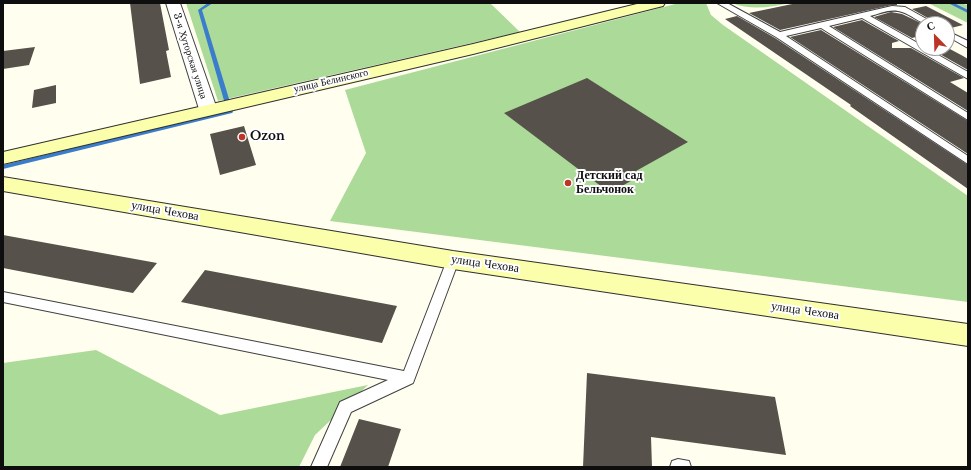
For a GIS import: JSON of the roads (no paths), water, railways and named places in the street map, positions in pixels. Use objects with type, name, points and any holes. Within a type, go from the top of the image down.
[{"type":"street","name":"3-я Хуторская улица","points":[[173,3],[208,109]]},
{"type":"street","name":"улица Белинского","points":[[3,158],[208,109],[472,49],[658,3]]},
{"type":"street","name":"улица Чехова","points":[[3,184],[453,260],[968,335]]},
{"type":"lane","points":[[721,3],[779,35],[968,161]]},
{"type":"lane","points":[[779,35],[896,8],[915,17]]},
{"type":"lane","points":[[863,15],[968,76]]},
{"type":"lane","points":[[822,25],[968,117]]},
{"type":"lane","points":[[955,38],[968,45]]},
{"type":"lane","points":[[319,467],[345,407],[408,378],[453,260]]},
{"type":"lane","points":[[3,297],[408,378]]},
{"type":"lane","points":[[678,467],[683,467]]},
{"type":"waterway","points":[[3,167],[230,112],[200,10],[211,3]]},
{"type":"waterway","points":[[950,3],[968,12]]},
{"type":"place","name":"Ozon","points":[[242,137]]},
{"type":"place","name":"Детский сад Бельчонок","points":[[568,183]]}]
